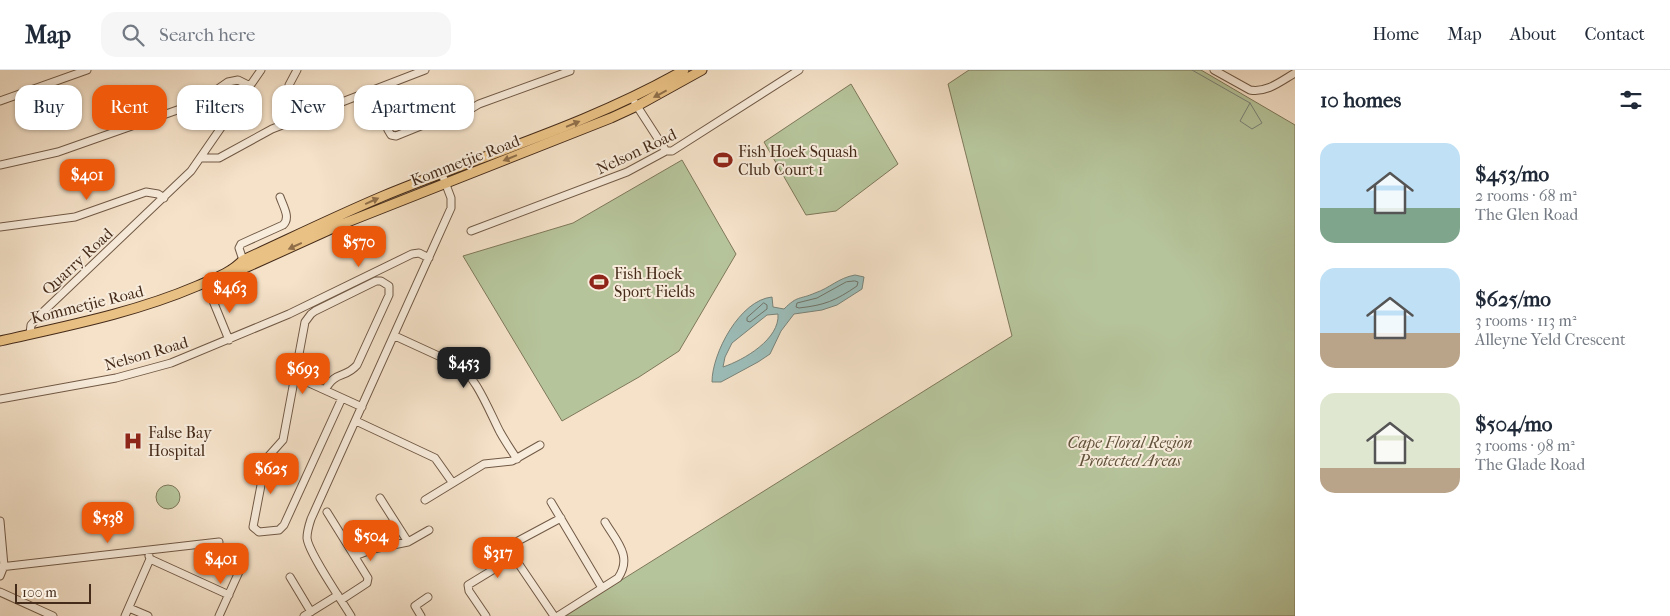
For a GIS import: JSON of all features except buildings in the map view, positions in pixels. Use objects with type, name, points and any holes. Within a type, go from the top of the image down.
[{"type":"main road","name":"Kommetjie Road","points":[[0,341],[125,312],[170,298],[235,269],[245,268],[340,225],[611,118],[684,70]]},
{"type":"main road","name":"Kommetjie Road","points":[[235,269],[243,260],[381,198],[635,102],[702,70]]},
{"type":"street","points":[[0,101],[88,70]]},
{"type":"street","name":"Quarry Road","points":[[251,85],[261,70]]},
{"type":"street","points":[[289,85],[297,70]]},
{"type":"street","points":[[386,85],[425,70]]},
{"type":"street","name":"Nelson Road","points":[[471,231],[627,172],[666,151],[672,151],[799,70]]},
{"type":"street","points":[[1214,70],[1250,90],[1256,91],[1267,89],[1295,73]]},
{"type":"street","points":[[474,107],[570,72]]},
{"type":"street","points":[[224,85],[238,80],[248,85]]},
{"type":"street","points":[[635,102],[666,151]]},
{"type":"street","points":[[0,165],[52,154],[177,110]]},
{"type":"street","points":[[201,158],[219,158],[272,129]]},
{"type":"street","name":"Quarry Road","points":[[30,334],[31,325],[44,311],[191,171],[220,130]]},
{"type":"street","points":[[388,130],[391,135],[396,136],[411,130]]},
{"type":"street","points":[[351,616],[310,547],[307,532],[451,208],[451,198],[442,174]]},
{"type":"street","points":[[0,227],[75,217],[146,192],[158,194],[164,198]]},
{"type":"street","points":[[243,260],[239,248],[241,244],[286,222],[287,218],[280,197]]},
{"type":"street","name":"Nelson Road","points":[[0,399],[99,381],[161,366],[290,314],[412,254],[419,253],[429,258]]},
{"type":"street","points":[[325,390],[333,379],[350,372],[357,365],[389,295],[389,286],[381,281],[376,281],[315,311],[306,322],[283,440],[266,459],[253,527],[259,532],[279,530],[284,525],[342,398]]},
{"type":"street","points":[[211,296],[229,340]]},
{"type":"street","points":[[395,336],[464,369],[517,459]]},
{"type":"street","points":[[295,379],[362,407]]},
{"type":"street","points":[[356,421],[432,456],[438,460],[452,482]]},
{"type":"street","points":[[425,500],[484,464],[508,462],[517,459],[540,444]]},
{"type":"street","points":[[380,498],[408,542]]},
{"type":"street","points":[[551,502],[602,588]]},
{"type":"street","points":[[304,616],[368,581],[367,575],[327,512]]},
{"type":"street","points":[[554,616],[514,558],[513,548],[518,541],[561,518]]},
{"type":"street","points":[[0,521],[2,566],[0,576]]},
{"type":"street","points":[[558,616],[618,578],[623,570],[625,560],[623,553],[605,522]]},
{"type":"street","points":[[355,556],[373,549],[408,542],[429,530]]},
{"type":"street","points":[[2,566],[219,542]]},
{"type":"street","points":[[125,616],[150,559],[148,551]]},
{"type":"street","points":[[486,616],[469,591],[468,585],[514,558]]},
{"type":"street","points":[[150,559],[229,595]]},
{"type":"street","points":[[219,616],[243,563]]},
{"type":"street","points":[[290,577],[312,612]]},
{"type":"street","points":[[0,592],[53,616]]},
{"type":"street","points":[[420,616],[416,606],[428,597]]},
{"type":"street","points":[[129,608],[148,616]]},
{"type":"green space","name":"Cape Floral Region Protected Areas","points":[[969,70],[1201,70],[1295,125],[1295,616],[564,616],[1012,336],[948,84]]},
{"type":"green space","points":[[851,84],[898,164],[836,211],[806,215],[764,142]]},
{"type":"green space","name":"Fish Hoek Sport Fields","points":[[682,160],[736,254],[679,351],[639,377],[562,421],[463,256],[573,223]]},
{"type":"green space","points":[[168,485],[173,486],[179,492],[179,502],[173,508],[168,509],[163,508],[157,502],[156,497],[157,492],[163,486]]},
{"type":"water","points":[[849,276],[864,277],[862,289],[837,305],[822,310],[794,314],[781,331],[770,354],[721,382],[712,382],[713,370],[723,343],[730,330],[749,307],[760,300],[772,297],[773,307],[784,309],[796,300],[820,291]],"holes":[[[778,314],[773,332],[759,347],[750,354],[723,367],[725,357],[732,343],[767,315]]]},
{"type":"waterway","points":[[1192,70],[1250,103],[1262,123],[1252,129],[1240,121],[1250,103]]},
{"type":"place","name":"Fish Hoek Squash Club Court 1","points":[[723,160]]},
{"type":"place","name":"Fish Hoek Sport Fields","points":[[599,282]]},
{"type":"place","name":"False Bay Hospital","points":[[133,441]]}]
